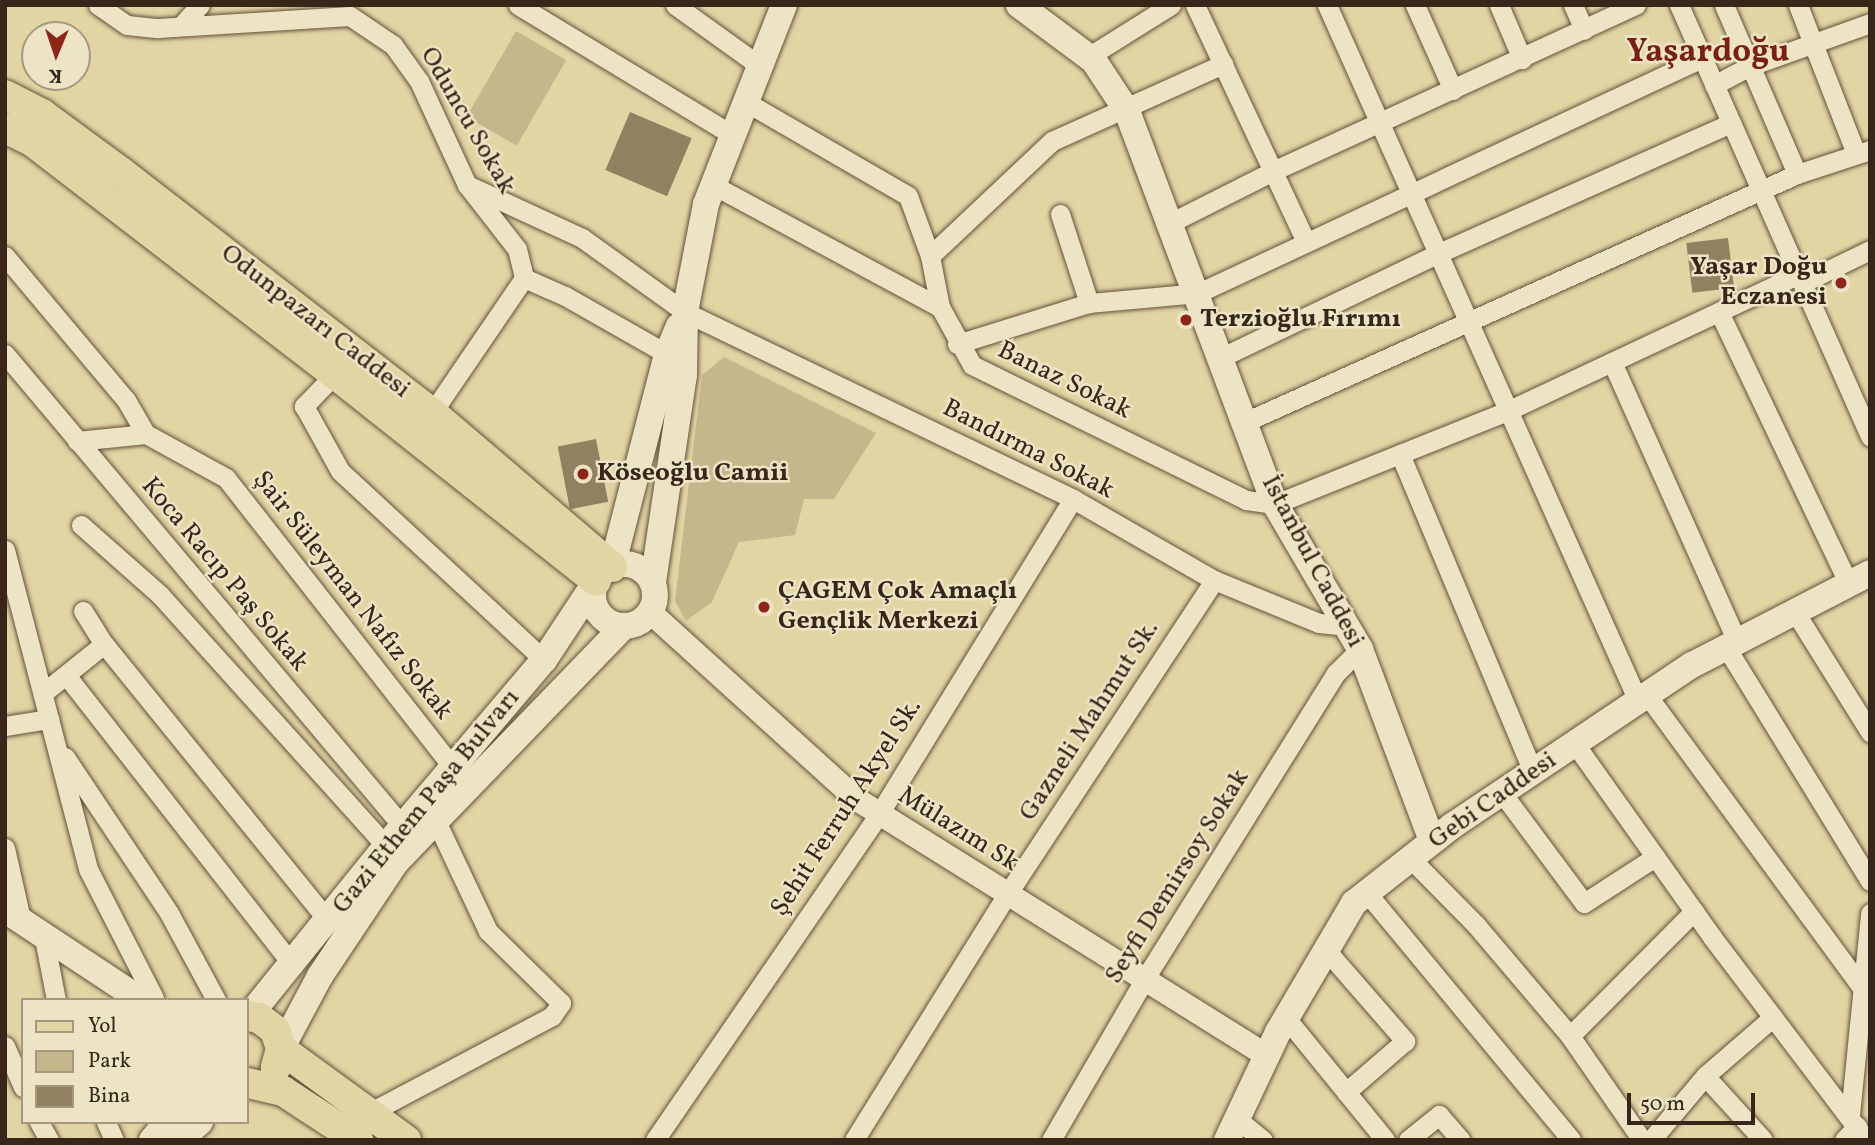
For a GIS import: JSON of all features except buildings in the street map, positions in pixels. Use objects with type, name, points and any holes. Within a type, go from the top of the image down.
[{"type":"main road","name":"Gazi Ethem Paşa Bulvarı","points":[[248,1016],[293,966],[395,837],[544,660],[604,574],[667,354],[685,312],[713,185],[784,5]]},
{"type":"main road","name":"İstanbul Caddesi","points":[[1032,9],[1088,57],[1127,111],[1198,293],[1275,504],[1354,638],[1433,841]]},
{"type":"main road","name":"Odunpazarı Caddesi","points":[[5,95],[42,114],[121,172],[432,413],[604,574]]},
{"type":"main road","name":"Odunpazarı Caddesi","points":[[5,128],[32,141],[335,374],[604,574]]},
{"type":"main road","name":"Gazi Ethem Paşa Bulvarı","points":[[653,582],[684,375],[685,312]]},
{"type":"main road","points":[[640,568],[653,582],[650,612],[624,626],[598,611],[604,574],[640,568]]},
{"type":"main road","name":"Gebi Caddesi","points":[[1232,1129],[1286,1018],[1354,903],[1433,841],[1642,698],[1732,644],[1863,580]]},
{"type":"main road","name":"Gazi Ethem Paşa Bulvarı","points":[[281,1049],[320,976],[388,873],[624,626]]},
{"type":"main road","points":[[23,921],[146,997]]},
{"type":"main road","points":[[248,1016],[275,1030],[281,1049],[363,1126]]},
{"type":"main road","points":[[248,1082],[275,1069],[281,1049]]},
{"type":"main road","points":[[248,1083],[283,1091],[363,1126],[406,1140]]},
{"type":"main road","points":[[152,1140],[165,1124]]},
{"type":"main road","points":[[180,1140],[198,1124]]},
{"type":"street","name":"Oduncu Sokak","points":[[98,5],[127,25],[181,26],[355,11],[393,46],[419,81],[467,185],[517,249],[524,278]]},
{"type":"street","points":[[181,26],[200,5]]},
{"type":"street","points":[[518,5],[733,135]]},
{"type":"street","points":[[675,5],[760,66]]},
{"type":"street","points":[[1088,57],[1171,5]]},
{"type":"street","points":[[1195,5],[1306,240]]},
{"type":"street","points":[[1327,5],[1383,124],[1507,411],[1642,698],[1862,988]]},
{"type":"street","points":[[1415,5],[1453,90]]},
{"type":"street","points":[[1499,5],[1521,59]]},
{"type":"street","points":[[1573,5],[1584,30]]},
{"type":"street","points":[[1170,223],[1273,171],[1383,124],[1636,5]]},
{"type":"street","points":[[1679,5],[1802,278],[1870,437]]},
{"type":"street","points":[[1724,5],[1797,174]]},
{"type":"street","points":[[1245,422],[1797,174],[1863,152],[1798,5]]},
{"type":"street","points":[[1714,85],[1750,66],[1870,23]]},
{"type":"street","points":[[957,344],[1088,303],[1198,293],[1306,240],[1702,58]]},
{"type":"street","points":[[930,256],[1052,141],[1127,111],[1223,64]]},
{"type":"street","name":"Banaz Sokak","points":[[746,102],[908,196],[930,256],[940,307],[957,344],[972,365],[1246,500],[1275,504]]},
{"type":"street","points":[[1222,357],[1439,253],[1731,123]]},
{"type":"street","name":"Bandırma Sokak","points":[[467,185],[582,238],[685,312],[1073,499],[1214,580],[1354,638]]},
{"type":"street","points":[[713,185],[940,307]]},
{"type":"street","points":[[1060,214],[1088,303]]},
{"type":"street","points":[[1275,504],[1507,411],[1718,312],[1870,250]]},
{"type":"street","name":"Şair Süleyman Nafız Sokak","points":[[5,256],[126,401],[146,434],[226,478],[453,767]]},
{"type":"street","points":[[432,413],[524,278],[565,296],[667,354]]},
{"type":"street","points":[[1718,312],[1863,580]]},
{"type":"street","name":"Koca Racıp Paş Sokak","points":[[5,354],[78,441],[395,837]]},
{"type":"street","points":[[1612,362],[1732,644],[1870,881]]},
{"type":"street","points":[[335,374],[304,406],[340,471],[544,660]]},
{"type":"street","points":[[78,441],[146,434]]},
{"type":"street","points":[[1400,454],[1533,772]]},
{"type":"street","name":"Şehit Ferruh Akyel Sk.","points":[[658,1134],[879,814],[1073,499]]},
{"type":"street","points":[[81,525],[160,594],[395,837]]},
{"type":"street","points":[[5,550],[88,869],[146,997]]},
{"type":"street","name":"Gazneli Mahmut Sk.","points":[[854,1140],[1007,893],[1214,580]]},
{"type":"street","points":[[83,611],[104,644],[329,922]]},
{"type":"street","name":"Mülazım Sk","points":[[650,612],[855,798],[1267,1055]]},
{"type":"street","points":[[1795,612],[1870,732]]},
{"type":"street","name":"Seyfi Demirsoy Sokak","points":[[1051,1140],[1144,979],[1336,673],[1354,638]]},
{"type":"street","points":[[43,694],[104,644]]},
{"type":"street","points":[[66,675],[293,966]]},
{"type":"street","points":[[5,726],[49,719]]},
{"type":"street","points":[[56,744],[169,913],[215,998]]},
{"type":"street","points":[[1575,744],[1854,1130]]},
{"type":"street","points":[[1502,793],[1584,904],[1655,857]]},
{"type":"street","points":[[363,1126],[552,1016],[561,1003],[488,931],[436,821]]},
{"type":"street","points":[[5,848],[23,921],[56,998]]},
{"type":"street","points":[[1411,859],[1476,925],[1570,1036],[1642,1140]]},
{"type":"street","points":[[1367,892],[1571,1140]]},
{"type":"street","points":[[1570,1036],[1694,911]]},
{"type":"street","points":[[1854,1130],[1862,988],[1870,913]]},
{"type":"street","points":[[1326,950],[1405,1041],[1346,1092]]},
{"type":"street","points":[[1651,1140],[1705,1076],[1773,1017]]},
{"type":"street","points":[[1286,1018],[1385,1140]]},
{"type":"street","points":[[5,1046],[21,1082]]},
{"type":"street","points":[[1705,1076],[1763,1140]]},
{"type":"street","points":[[1408,1140],[1439,1115],[1461,1140]]},
{"type":"street","points":[[40,1124],[50,1140]]},
{"type":"street","points":[[107,1124],[114,1140]]},
{"type":"street","points":[[1232,1129],[1263,1140]]},
{"type":"street","points":[[658,1134],[678,1140]]},
{"type":"green space","points":[[516,31],[566,60],[517,146],[466,117]]},
{"type":"green space","points":[[724,357],[876,433],[834,499],[804,499],[795,535],[739,542],[712,602],[686,621],[675,601],[702,375]]},
{"type":"place","name":"Yaşar Doğu Eczanesi","points":[[1841,283]]},
{"type":"place","name":"Terzioğlu Fırımı","points":[[1186,320]]},
{"type":"place","name":"Köseoğlu Camii","points":[[583,474]]},
{"type":"place","name":"ÇAGEM Çok Amaçlı Gençlik Merkezi","points":[[764,607]]},
{"type":"district","name":"Yaşardoğu","points":[[1708,54]]}]
